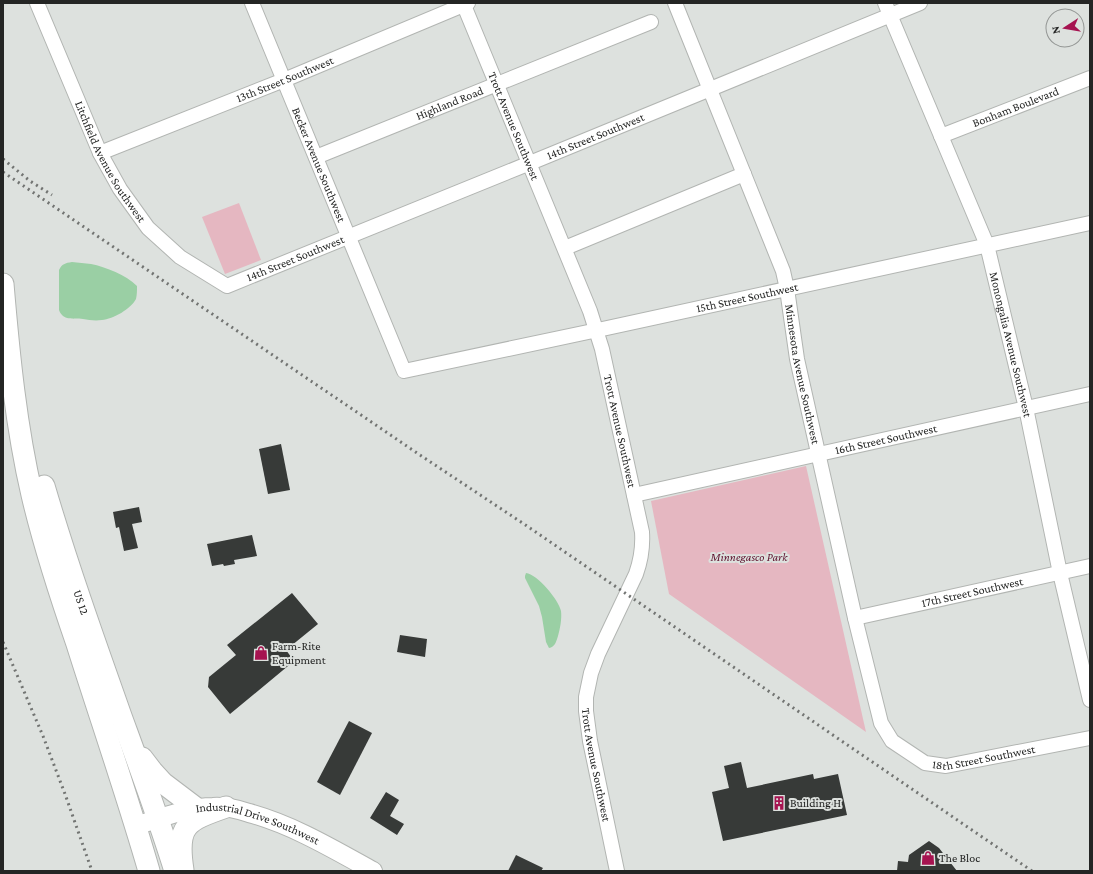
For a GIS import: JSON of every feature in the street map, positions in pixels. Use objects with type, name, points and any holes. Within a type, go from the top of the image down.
[{"type":"highway","name":"US 12","points":[[3,284],[18,425],[36,510],[54,575],[136,826],[149,871]]},
{"type":"highway","name":"US 12","points":[[7,328],[28,423],[46,493],[71,571],[159,819],[175,871]]},
{"type":"highway","points":[[121,714],[135,746],[152,771],[163,783],[196,808]]},
{"type":"highway","points":[[183,871],[181,860],[181,843],[182,834],[186,827],[192,821],[226,807]]},
{"type":"main road","name":"Industrial Drive Southwest","points":[[136,826],[196,808],[226,807],[261,816],[289,827],[373,871]]},
{"type":"street","name":"Litchfield Avenue Southwest","points":[[37,3],[100,153],[120,189],[148,228],[180,257],[227,286]]},
{"type":"street","name":"Becker Avenue Southwest","points":[[252,3],[404,371]]},
{"type":"street","name":"Minnesota Avenue Southwest","points":[[675,3],[783,271],[797,359],[817,454],[855,618]]},
{"type":"street","name":"14th Street Southwest","points":[[227,286],[710,89],[888,9],[920,3]]},
{"type":"street","name":"13th Street Southwest","points":[[100,153],[284,80],[465,4]]},
{"type":"street","name":"Trott Avenue Southwest","points":[[465,4],[590,311],[602,349],[642,532],[643,541],[640,563],[598,654],[591,673],[586,697],[586,711],[590,741],[617,871]]},
{"type":"street","name":"Monongalia Avenue Southwest","points":[[888,9],[987,245],[1026,408],[1060,573],[1090,700]]},
{"type":"street","name":"Highland Road","points":[[316,157],[651,22]]},
{"type":"street","name":"Bonham Boulevard","points":[[941,136],[1090,78]]},
{"type":"street","points":[[565,248],[744,174]]},
{"type":"street","name":"15th Street Southwest","points":[[404,371],[787,290],[1090,223]]},
{"type":"street","name":"16th Street Southwest","points":[[634,495],[1090,394]]},
{"type":"street","name":"17th Street Southwest","points":[[855,618],[1090,566]]},
{"type":"street","name":"18th Street Southwest","points":[[855,618],[881,723],[892,741],[925,763],[946,766],[1090,738]]},
{"type":"green space","points":[[239,203],[261,260],[225,274],[202,217]]},
{"type":"green space","name":"Minnegasco Park","points":[[806,466],[866,732],[669,594],[651,501]]},
{"type":"shaded area","points":[[72,262],[97,265],[122,275],[137,286],[137,294],[134,303],[116,316],[106,319],[92,320],[63,316],[59,310],[59,270],[64,264]]},
{"type":"shaded area","points":[[526,573],[531,574],[547,588],[561,611],[561,624],[553,647],[549,648],[546,642],[539,606],[525,578]]},
{"type":"building","points":[[281,444],[290,490],[268,494],[259,449]]},
{"type":"building","points":[[139,507],[142,522],[132,524],[138,548],[124,551],[119,527],[116,528],[113,512]]},
{"type":"building","points":[[252,535],[257,556],[234,560],[235,564],[212,566],[207,544]]},
{"type":"building","name":"Farm-Rite Equipment","points":[[292,593],[318,624],[286,650],[294,661],[230,714],[208,687],[209,677],[236,655],[227,645]]},
{"type":"building","points":[[400,635],[427,639],[425,657],[397,652]]},
{"type":"building","points":[[349,721],[372,733],[340,795],[317,782]]},
{"type":"building","name":"Building H","points":[[741,762],[747,788],[813,774],[814,779],[838,774],[847,815],[723,841],[712,792],[729,788],[724,766]]},
{"type":"building","points":[[386,792],[399,800],[390,816],[404,824],[397,835],[370,818]]},
{"type":"building","name":"The Bloc","points":[[929,841],[939,848],[957,871],[897,871],[898,861],[908,862],[909,855]]},
{"type":"building","points":[[516,855],[543,868],[541,871],[508,871]]},
{"type":"railway","points":[[3,159],[30,181],[52,195]]},
{"type":"railway","points":[[3,172],[524,524],[1032,871]]},
{"type":"railway","points":[[3,642],[43,736],[92,871]]},
{"type":"place","name":"Farm-Rite Equipment","points":[[261,653]]},
{"type":"place","name":"Building H","points":[[779,803]]},
{"type":"place","name":"The Bloc","points":[[928,858]]}]
